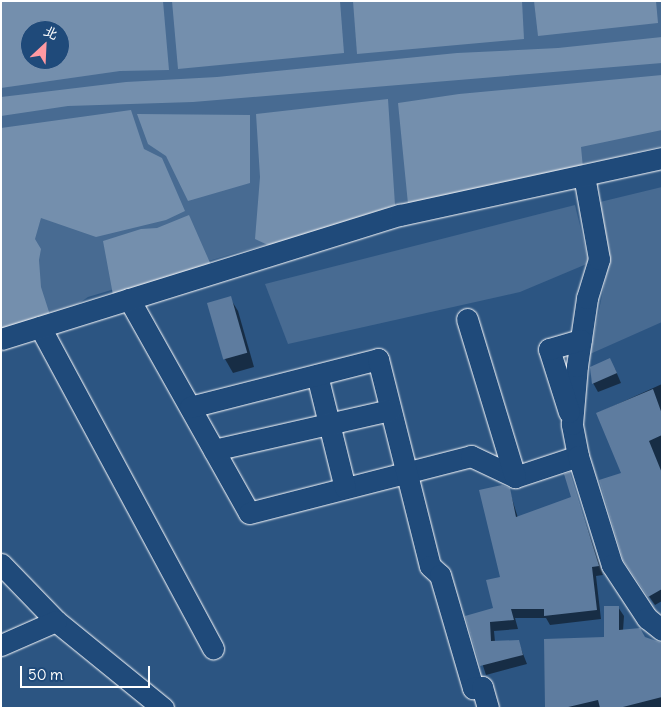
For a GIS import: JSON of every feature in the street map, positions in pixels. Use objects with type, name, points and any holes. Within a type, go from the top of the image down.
[{"type":"street","points":[[1,339],[400,215],[662,158]]},
{"type":"street","points":[[572,424],[587,298],[599,259],[584,176]]},
{"type":"street","points":[[129,299],[249,513],[470,456],[515,477],[578,456]]},
{"type":"street","points":[[467,319],[515,477]]},
{"type":"street","points":[[40,327],[213,648]]},
{"type":"street","points":[[581,340],[549,348],[572,424],[578,456],[612,565],[647,618],[662,630]]},
{"type":"street","points":[[190,407],[378,359],[405,473],[430,566],[440,575],[473,688],[482,688],[488,708]]},
{"type":"street","points":[[317,375],[345,488]]},
{"type":"street","points":[[214,450],[390,410]]},
{"type":"street","points":[[1,564],[56,621],[163,708]]},
{"type":"street","points":[[1,644],[56,621]]},
{"type":"shaded area","points":[[1,1],[662,1],[662,146],[235,253],[88,297],[29,337],[1,347]]},
{"type":"shaded area","points":[[1,1],[163,1],[169,70],[120,71],[1,88]]},
{"type":"shaded area","points":[[172,1],[340,1],[344,53],[178,69]]},
{"type":"shaded area","points":[[353,1],[522,1],[524,39],[357,54]]},
{"type":"shaded area","points":[[534,1],[656,1],[658,23],[538,36]]},
{"type":"shaded area","points":[[662,37],[662,63],[193,102],[68,106],[1,116],[1,97],[126,82],[217,77],[457,53],[558,48]]},
{"type":"shaded area","points":[[662,75],[662,130],[581,147],[583,168],[408,204],[398,103],[459,94]]},
{"type":"shaded area","points":[[388,99],[395,205],[270,246],[255,239],[260,177],[256,114]]},
{"type":"shaded area","points":[[131,110],[144,149],[162,158],[185,211],[166,220],[96,237],[41,218],[35,239],[41,249],[39,260],[41,287],[50,315],[1,333],[1,128]]},
{"type":"shaded area","points":[[137,114],[250,115],[250,183],[188,201],[166,156],[148,144]]},
{"type":"shaded area","points":[[662,187],[662,322],[590,354],[608,267],[600,202]]},
{"type":"shaded area","points":[[575,205],[589,263],[520,292],[288,344],[265,284]]},
{"type":"shaded area","points":[[189,215],[211,265],[113,295],[103,241],[141,229],[157,228]]},
{"type":"building","points":[[231,296],[247,353],[223,360],[207,303]]},
{"type":"building","points":[[610,358],[617,373],[592,384],[590,367]]},
{"type":"building","points":[[653,389],[662,414],[662,435],[649,441],[662,473],[662,589],[648,597],[623,560],[599,480],[621,473],[596,413]]},
{"type":"building","points":[[570,472],[599,566],[592,567],[597,610],[544,616],[544,609],[511,609],[514,620],[490,622],[491,641],[519,640],[523,655],[480,666],[465,616],[493,608],[486,580],[500,577],[479,490],[502,485],[510,488],[516,517],[571,497],[564,474]]},
{"type":"building","points":[[604,606],[619,606],[619,630],[640,628],[645,637],[662,643],[662,697],[619,708],[600,708],[598,700],[564,708],[545,708],[544,639],[604,637]]}]
